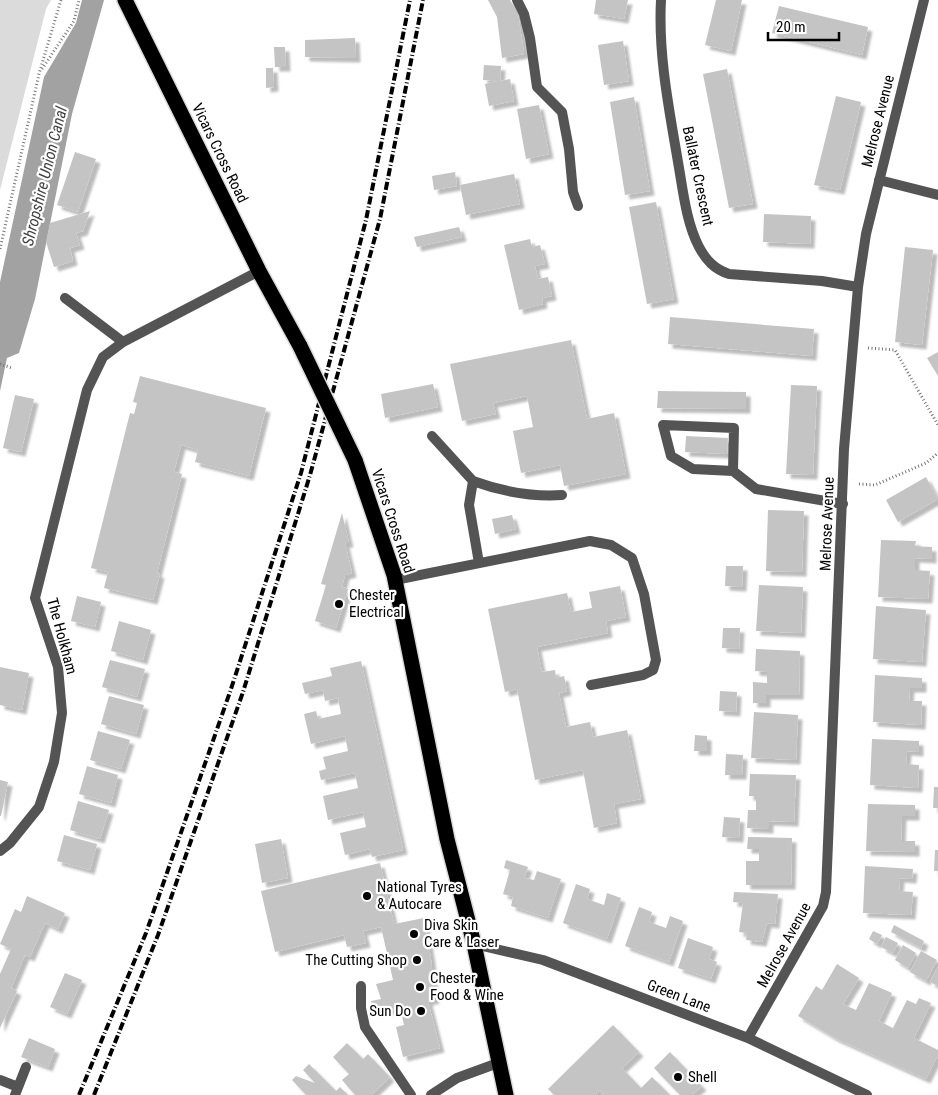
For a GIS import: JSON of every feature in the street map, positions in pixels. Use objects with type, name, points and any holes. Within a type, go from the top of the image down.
[{"type":"highway","name":"Vicars Cross Road","points":[[125,0],[259,271],[300,346],[355,460],[395,580],[447,839],[474,944],[506,1095]]},
{"type":"street","points":[[517,0],[524,14],[530,38],[537,87],[562,112],[569,149],[573,192],[578,206]]},
{"type":"street","name":"Ballater Crescent","points":[[661,0],[666,93],[684,197],[693,231],[707,260],[716,268],[729,274],[822,281],[858,287]]},
{"type":"street","name":"Melrose Avenue","points":[[748,1038],[823,906],[826,892],[842,504],[852,347],[858,287],[866,234],[920,1]]},
{"type":"street","points":[[879,180],[938,195]]},
{"type":"street","name":"The Holkham","points":[[0,851],[10,843],[39,807],[54,762],[62,713],[58,667],[35,598],[87,390],[103,357],[123,342],[259,271]]},
{"type":"street","points":[[65,298],[123,342]]},
{"type":"street","points":[[733,472],[734,428],[663,425],[671,456],[693,469],[733,472],[756,489],[842,504]]},
{"type":"street","points":[[432,436],[473,481],[497,490],[536,497],[562,495]]},
{"type":"street","points":[[473,481],[469,505],[479,563]]},
{"type":"street","points":[[395,580],[590,541],[611,545],[632,558],[644,594],[656,660],[653,670],[643,675],[591,685]]},
{"type":"street","name":"Green Lane","points":[[474,944],[543,960],[748,1038],[867,1095]]},
{"type":"street","points":[[361,986],[361,1008],[365,1027],[411,1095]]},
{"type":"street","points":[[431,1095],[457,1078],[498,1062]]},
{"type":"street","points":[[0,1080],[17,1091],[26,1066]]},
{"type":"path","points":[[0,249],[39,74],[61,0]]},
{"type":"path","points":[[39,74],[74,21],[79,0]]},
{"type":"path","points":[[852,347],[895,350],[938,425]]},
{"type":"path","points":[[0,364],[12,368]]},
{"type":"path","points":[[844,483],[875,485],[926,463],[938,454]]},
{"type":"shaded area","points":[[0,0],[51,0],[46,9],[0,190]]},
{"type":"water","name":"Shropshire Union Canal","points":[[82,0],[104,0],[72,114],[35,299],[19,353],[7,358],[0,391],[0,282],[44,77],[76,23]]},
{"type":"building","points":[[488,0],[510,0],[518,13],[524,54],[502,58],[497,17]]},
{"type":"building","points":[[596,0],[628,0],[624,19],[594,14]]},
{"type":"building","points":[[716,0],[742,0],[731,51],[705,45]]},
{"type":"building","points":[[779,6],[868,27],[862,55],[772,33]]},
{"type":"building","points":[[355,38],[356,58],[305,57],[305,40]]},
{"type":"building","points":[[623,41],[629,81],[604,85],[598,45]]},
{"type":"building","points":[[274,47],[285,47],[286,67],[275,67]]},
{"type":"building","points":[[484,65],[501,66],[500,81],[510,79],[514,101],[489,106],[485,84],[498,81],[483,80]]},
{"type":"building","points":[[266,68],[273,68],[274,87],[266,88]]},
{"type":"building","points":[[727,69],[753,204],[729,208],[703,74]]},
{"type":"building","points":[[836,96],[861,102],[840,190],[814,185]]},
{"type":"building","points":[[634,97],[650,191],[625,195],[610,102]]},
{"type":"building","points":[[539,105],[549,154],[526,159],[517,109]]},
{"type":"building","points":[[75,152],[96,159],[78,212],[57,205]]},
{"type":"building","points":[[455,172],[457,186],[434,190],[432,176]]},
{"type":"building","points":[[514,174],[520,204],[466,215],[460,185]]},
{"type":"building","points":[[656,202],[674,299],[647,304],[629,207]]},
{"type":"building","points":[[90,211],[83,231],[76,233],[80,245],[70,248],[73,261],[54,267],[46,242],[50,223]]},
{"type":"building","points":[[764,214],[811,216],[810,244],[763,242]]},
{"type":"building","points":[[459,227],[462,237],[417,247],[414,237]]},
{"type":"building","points":[[530,239],[532,247],[540,245],[545,264],[535,266],[538,279],[548,277],[552,296],[542,298],[543,304],[519,310],[504,245]]},
{"type":"building","points":[[905,247],[933,250],[922,345],[895,342]]},
{"type":"building","points":[[670,317],[814,329],[812,356],[668,344]]},
{"type":"building","points":[[571,340],[587,419],[614,413],[626,474],[564,486],[560,465],[521,473],[513,431],[533,427],[527,396],[493,403],[496,414],[462,421],[450,364]]},
{"type":"building","points":[[938,352],[938,376],[927,358]]},
{"type":"building","points":[[140,376],[266,408],[249,476],[195,462],[198,450],[181,445],[174,472],[182,474],[157,573],[160,574],[153,600],[104,588],[108,572],[91,568],[130,413],[134,414],[137,403],[133,402]]},
{"type":"building","points":[[433,384],[438,407],[385,418],[381,394]]},
{"type":"building","points":[[791,385],[817,386],[813,475],[786,474]]},
{"type":"building","points":[[658,391],[746,392],[746,409],[657,408]]},
{"type":"building","points":[[15,395],[34,399],[21,452],[3,448]]},
{"type":"building","points":[[686,436],[728,438],[727,454],[685,452]]},
{"type":"building","points":[[926,477],[938,499],[898,522],[886,500]]},
{"type":"building","points":[[768,510],[804,511],[802,572],[766,571]]},
{"type":"building","points":[[342,513],[349,543],[345,543],[352,573],[345,575],[342,587],[348,589],[336,628],[315,621],[326,585],[321,584]]},
{"type":"building","points":[[512,515],[516,529],[495,534],[492,519]]},
{"type":"building","points":[[881,540],[916,541],[915,546],[932,547],[932,559],[915,558],[915,570],[930,571],[928,599],[878,597]]},
{"type":"building","points":[[726,566],[743,566],[742,587],[725,586]]},
{"type":"building","points":[[759,585],[803,587],[801,633],[756,631]]},
{"type":"building","points":[[620,586],[626,617],[606,621],[608,633],[537,647],[542,672],[555,670],[556,678],[564,676],[567,691],[559,693],[566,727],[590,722],[593,737],[627,730],[641,799],[614,804],[617,823],[594,828],[583,770],[535,780],[517,689],[505,692],[488,609],[567,593],[571,612],[592,608],[589,592]]},
{"type":"building","points":[[77,596],[101,602],[95,627],[71,621]]},
{"type":"building","points":[[876,606],[926,610],[922,662],[873,659]]},
{"type":"building","points":[[119,621],[151,630],[143,660],[111,651]]},
{"type":"building","points":[[723,628],[740,628],[739,649],[722,648]]},
{"type":"building","points":[[756,649],[800,651],[799,695],[766,695],[766,703],[753,703],[753,682],[767,683],[767,672],[755,671]]},
{"type":"building","points":[[110,660],[145,669],[137,697],[102,687]]},
{"type":"building","points":[[361,661],[403,850],[372,857],[370,849],[345,855],[340,833],[366,827],[363,812],[328,820],[323,796],[358,788],[355,773],[321,780],[319,771],[326,769],[323,757],[348,751],[345,736],[311,744],[304,714],[316,711],[318,719],[341,714],[338,698],[325,701],[323,690],[305,694],[302,683],[332,676],[330,668]]},
{"type":"building","points":[[0,667],[29,673],[22,710],[0,705]]},
{"type":"building","points":[[875,675],[922,678],[922,688],[910,688],[909,701],[922,701],[921,725],[873,722]]},
{"type":"building","points":[[720,691],[737,692],[736,712],[719,711]]},
{"type":"building","points":[[109,696],[144,705],[136,734],[101,724]]},
{"type":"building","points":[[754,712],[798,715],[796,760],[751,758]]},
{"type":"building","points":[[98,731],[130,740],[121,769],[90,760]]},
{"type":"building","points":[[695,735],[707,736],[707,751],[694,751]]},
{"type":"building","points":[[872,739],[919,741],[919,752],[907,751],[906,764],[919,765],[918,788],[870,785]]},
{"type":"building","points":[[726,754],[743,755],[742,775],[725,775]]},
{"type":"building","points":[[87,766],[118,775],[111,803],[79,794]]},
{"type":"building","points":[[750,774],[796,775],[794,822],[769,821],[769,829],[747,828],[748,810],[756,810],[756,796],[749,796]]},
{"type":"building","points":[[0,780],[8,782],[1,816],[0,816]]},
{"type":"building","points":[[934,787],[938,787],[938,808],[933,808]]},
{"type":"building","points":[[78,801],[109,810],[100,839],[70,830]]},
{"type":"building","points":[[868,804],[915,805],[915,816],[902,816],[901,841],[915,841],[915,852],[866,851]]},
{"type":"building","points":[[724,817],[740,818],[739,838],[722,837]]},
{"type":"building","points":[[64,835],[97,844],[90,870],[57,861]]},
{"type":"building","points":[[748,837],[792,838],[791,885],[746,885],[746,861],[759,861],[759,849],[747,849]]},
{"type":"building","points":[[281,839],[288,878],[262,883],[255,844]]},
{"type":"building","points":[[935,850],[938,850],[938,871],[934,871]]},
{"type":"building","points":[[506,860],[528,867],[524,878],[534,880],[537,871],[561,879],[548,918],[511,906],[513,897],[503,894],[510,870],[504,868]]},
{"type":"building","points":[[380,863],[394,924],[424,918],[431,959],[435,999],[428,1001],[440,1048],[403,1057],[396,1027],[404,1025],[400,1008],[374,1013],[371,1001],[381,999],[376,984],[393,980],[381,927],[363,931],[366,943],[347,947],[344,935],[275,952],[261,891]]},
{"type":"building","points":[[865,866],[913,869],[912,879],[900,878],[899,891],[913,892],[911,915],[863,913]]},
{"type":"building","points":[[576,884],[590,889],[587,899],[604,905],[607,893],[621,898],[607,939],[563,923]]},
{"type":"building","points":[[734,892],[778,894],[775,924],[767,923],[762,942],[746,940],[747,933],[739,932],[743,903],[733,902]]},
{"type":"building","points":[[27,896],[65,913],[58,929],[45,923],[30,957],[25,955],[11,988],[17,991],[0,1028],[0,974],[11,949],[0,944],[15,909],[21,912]]},
{"type":"building","points":[[639,907],[652,912],[649,922],[666,928],[670,916],[683,921],[669,962],[625,946]]},
{"type":"building","points":[[894,925],[924,941],[921,948],[891,932]]},
{"type":"building","points":[[873,931],[882,935],[877,944],[869,939]]},
{"type":"building","points":[[886,937],[898,943],[893,953],[881,947]]},
{"type":"building","points":[[688,938],[713,947],[709,959],[717,962],[711,979],[678,968]]},
{"type":"building","points":[[903,945],[916,953],[908,968],[895,960]]},
{"type":"building","points":[[921,951],[937,960],[926,981],[910,972]]},
{"type":"building","points":[[837,964],[859,978],[843,1004],[856,1010],[869,983],[892,993],[879,1021],[893,1028],[907,1000],[916,1004],[919,998],[931,1003],[914,1038],[938,1050],[938,1055],[926,1079],[835,1038],[798,1016],[816,986],[822,990]]},
{"type":"building","points":[[938,967],[938,986],[930,982]]},
{"type":"building","points":[[65,973],[82,980],[67,1014],[50,1007]]},
{"type":"building","points":[[613,1025],[639,1052],[622,1068],[641,1088],[652,1077],[670,1095],[604,1095],[600,1090],[595,1095],[554,1095],[548,1089]]},
{"type":"building","points":[[29,1038],[55,1049],[48,1067],[21,1057]]},
{"type":"building","points":[[347,1043],[363,1059],[368,1054],[390,1077],[371,1095],[355,1095],[342,1080],[349,1074],[333,1057]]},
{"type":"building","name":"Shell","points":[[670,1052],[702,1086],[692,1095],[680,1095],[654,1068]]},
{"type":"building","points":[[309,1064],[336,1091],[340,1087],[348,1095],[306,1095],[292,1080],[296,1076],[315,1083],[303,1070]]},
{"type":"railway","points":[[79,1095],[146,933],[231,689],[301,473],[366,220],[410,0]]},
{"type":"railway","points":[[94,1095],[158,935],[243,692],[310,475],[380,219],[423,0]]},
{"type":"place","name":"Chester Electrical","points":[[339,604]]},
{"type":"place","name":"National Tyres & Autocare","points":[[367,896]]},
{"type":"place","name":"Diva Skin Care & Laser","points":[[414,934]]},
{"type":"place","name":"The Cutting Shop","points":[[417,960]]},
{"type":"place","name":"Chester Food & Wine","points":[[420,987]]},
{"type":"place","name":"Sun Do","points":[[421,1011]]},
{"type":"place","name":"Shell","points":[[678,1077]]}]
